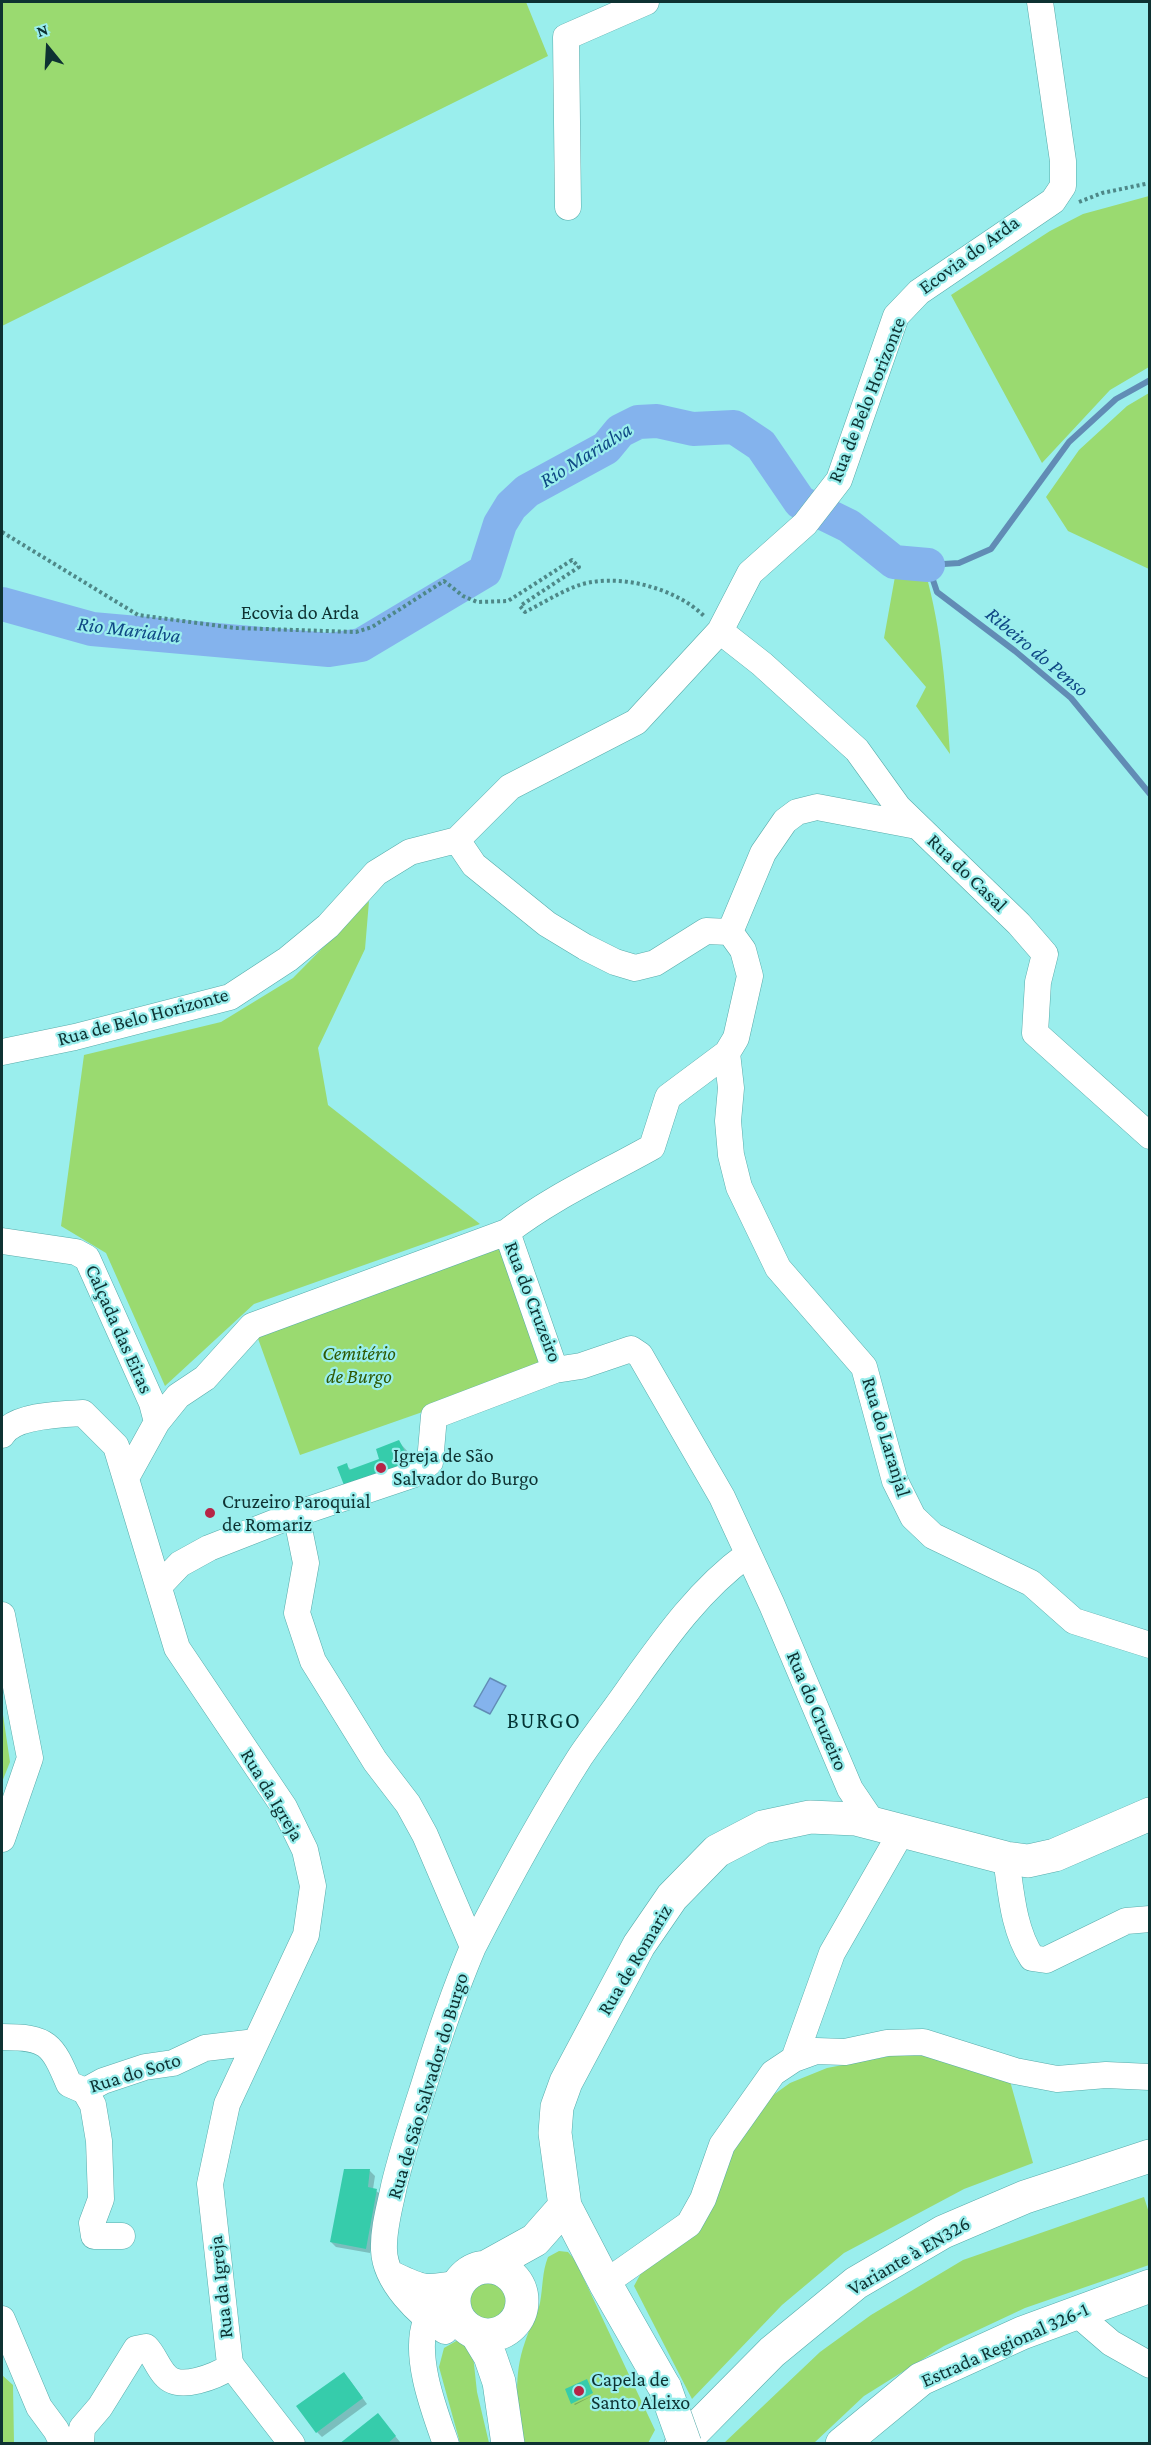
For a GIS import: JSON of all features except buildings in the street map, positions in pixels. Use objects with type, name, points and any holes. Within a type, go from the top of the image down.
[{"type":"main road","name":"Rua de Romariz","points":[[683,2444],[664,2388],[565,2206],[555,2133],[557,2107],[566,2082],[639,1945],[672,1897],[717,1851],[763,1827],[810,1817],[856,1819],[1006,1858],[1028,1861],[1055,1855],[1149,1814]]},
{"type":"main road","name":"Variante à EN326","points":[[683,2444],[772,2352],[856,2283],[943,2232],[1024,2197],[1149,2156]]},
{"type":"main road","points":[[1024,2197],[1149,2170]]},
{"type":"main road","points":[[454,2314],[467,2274],[477,2268],[488,2266],[536,2240],[565,2206]]},
{"type":"main road","points":[[499,2382],[505,2352],[522,2306],[520,2288],[536,2240]]},
{"type":"main road","points":[[488,2266],[507,2272],[520,2288]]},
{"type":"main road","name":"Estrada Regional 326-1","points":[[843,2444],[921,2379],[1022,2333],[1149,2286]]},
{"type":"main road","points":[[454,2314],[486,2335],[507,2330],[514,2324]]},
{"type":"main road","points":[[454,2314],[490,2356],[499,2382],[507,2444]]},
{"type":"street","points":[[568,207],[566,37],[646,2]]},
{"type":"street","name":"Rua de Belo Horizonte","points":[[2,1052],[120,1026],[230,997],[288,959],[328,926],[376,873],[411,852],[457,840],[510,787],[636,722],[720,632],[750,573],[805,524],[839,480],[896,316],[919,292],[1053,201],[1064,186],[1063,161],[1040,2]]},
{"type":"street","name":"Rua do Casal","points":[[720,632],[762,664],[857,750],[898,807],[1019,924],[1045,954],[1038,982],[1035,1033],[1149,1136]]},
{"type":"street","points":[[457,840],[474,865],[547,924],[615,962],[635,968],[655,963],[706,931],[729,932],[763,853],[785,821],[797,812],[817,807],[918,826]]},
{"type":"street","name":"Rua do Cruzeiro","points":[[729,932],[743,950],[750,976],[736,1038],[727,1053],[668,1098],[652,1147],[587,1180],[532,1213],[507,1233],[555,1370],[581,1366],[631,1349],[640,1354],[722,1497],[850,1789],[888,1827]]},
{"type":"street","name":"Rua do Laranjal","points":[[727,1053],[731,1088],[728,1121],[731,1155],[739,1187],[778,1268],[864,1367],[895,1481],[913,1517],[933,1536],[1031,1583],[1074,1621],[1149,1646]]},
{"type":"street","points":[[126,1479],[157,1422],[178,1396],[205,1377],[252,1326],[507,1233]]},
{"type":"street","name":"Calçada das Eiras","points":[[2,1241],[76,1252],[87,1257],[152,1403],[157,1422]]},
{"type":"street","points":[[159,1586],[180,1564],[209,1548],[296,1514],[415,1474],[429,1462],[434,1416],[555,1370]]},
{"type":"street","name":"Rua da Igreja","points":[[2,1435],[6,1429],[40,1416],[83,1413],[116,1446],[177,1648],[284,1808],[305,1850],[313,1886],[306,1935],[227,2104],[210,2184],[228,2353],[232,2366],[292,2444]]},
{"type":"street","name":"Rua de São Salvador do Burgo","points":[[296,1514],[306,1563],[297,1612],[313,1661],[375,1761],[408,1804],[425,1835],[473,1947],[437,2043],[400,2160],[386,2226],[384,2251],[390,2273],[413,2307],[454,2314]]},
{"type":"street","points":[[473,1947],[546,1812],[581,1756],[653,1655],[696,1602],[729,1568],[747,1555]]},
{"type":"street","points":[[2,1615],[30,1758],[2,1839]]},
{"type":"street","points":[[794,2059],[832,1953],[888,1827]]},
{"type":"street","points":[[1006,1858],[1016,1922],[1022,1944],[1032,1958],[1046,1960],[1126,1921],[1149,1919]]},
{"type":"street","name":"Rua do Soto","points":[[2,2037],[19,2037],[45,2042],[58,2058],[69,2084],[85,2091],[103,2081],[145,2067],[173,2063],[206,2048],[256,2042]]},
{"type":"street","points":[[605,2283],[689,2224],[703,2199],[722,2145],[773,2073],[794,2059],[816,2051],[845,2052],[887,2043],[923,2042],[1015,2071],[1057,2079],[1106,2075],[1149,2077]]},
{"type":"street","points":[[85,2091],[93,2105],[99,2141],[101,2199],[92,2223],[94,2236],[122,2236]]},
{"type":"street","points":[[390,2273],[421,2288],[454,2314],[433,2342],[423,2362],[446,2444]]},
{"type":"street","points":[[1075,2312],[1111,2343],[1149,2365]]},
{"type":"street","points":[[2,2319],[39,2407],[63,2444]]},
{"type":"street","points":[[81,2444],[82,2428],[100,2407],[136,2349],[146,2347],[154,2355],[166,2377],[179,2382],[214,2375],[232,2366]]},
{"type":"path","points":[[1076,204],[1102,194],[1149,183]]},
{"type":"path","name":"Ecovia do Arda","points":[[2,532],[138,615],[235,628],[356,632],[372,627],[444,581],[463,596],[477,602],[508,601],[572,560],[579,567],[520,606],[525,612],[576,586],[631,581],[656,588],[684,601],[701,612],[720,632]]},
{"type":"green space","points":[[2,2],[526,2],[548,56],[2,326]]},
{"type":"green space","points":[[1149,196],[1149,367],[1110,390],[1042,463],[951,295],[1050,231],[1083,214]]},
{"type":"green space","points":[[1149,393],[1149,569],[1068,531],[1046,497],[1079,450],[1127,406]]},
{"type":"green space","points":[[896,571],[925,571],[936,616],[945,684],[950,754],[916,706],[926,687],[884,638]]},
{"type":"green space","points":[[369,901],[365,949],[318,1048],[328,1105],[480,1224],[254,1304],[165,1386],[106,1253],[61,1226],[84,1055],[221,1022],[293,978]]},
{"type":"green space","name":"Cemitério de Burgo","points":[[502,1247],[545,1369],[300,1455],[256,1333]]},
{"type":"green space","points":[[2,1708],[10,1762],[2,1782]]},
{"type":"green space","points":[[906,2053],[947,2058],[1010,2081],[1033,2163],[964,2189],[844,2253],[782,2305],[692,2399],[634,2286],[641,2273],[694,2234],[734,2150],[769,2098],[790,2083],[827,2068]]},
{"type":"green space","points":[[1144,2197],[1149,2213],[1149,2265],[1025,2308],[944,2346],[864,2396],[814,2443],[723,2444],[820,2352],[871,2315],[963,2260]]},
{"type":"green space","points":[[559,2251],[568,2252],[575,2260],[655,2430],[648,2443],[522,2444],[517,2380],[521,2354],[540,2303],[548,2257]]},
{"type":"green space","points":[[488,2277],[504,2284],[511,2300],[504,2316],[488,2323],[472,2316],[465,2300],[472,2284]]},
{"type":"green space","points":[[458,2340],[472,2346],[477,2392],[489,2443],[460,2443],[439,2367],[444,2348]]},
{"type":"green space","points":[[2,2375],[13,2385],[14,2443],[2,2443]]},
{"type":"water","points":[[490,1678],[506,1686],[490,1714],[474,1706]]},
{"type":"waterway","name":"Ribeiro do Penso","points":[[1150,380],[1116,399],[1069,442],[991,549],[959,563],[928,565],[937,592],[1015,651],[1071,698],[1150,794]]},
{"type":"waterway","name":"Rio Marialva","points":[[2,604],[92,629],[329,650],[361,645],[485,571],[500,524],[511,506],[527,491],[606,448],[620,431],[638,422],[657,421],[693,429],[734,427],[761,445],[800,502],[849,526],[894,562],[928,565]]},
{"type":"place","name":"Igreja de São Salvador do Burgo","points":[[381,1468]]},
{"type":"place","name":"Cruzeiro Paroquial de Romariz","points":[[210,1513]]},
{"type":"place","name":"Capela de Santo Aleixo","points":[[579,2391]]},
{"type":"district","name":"BURGO","points":[[544,1721]]}]
